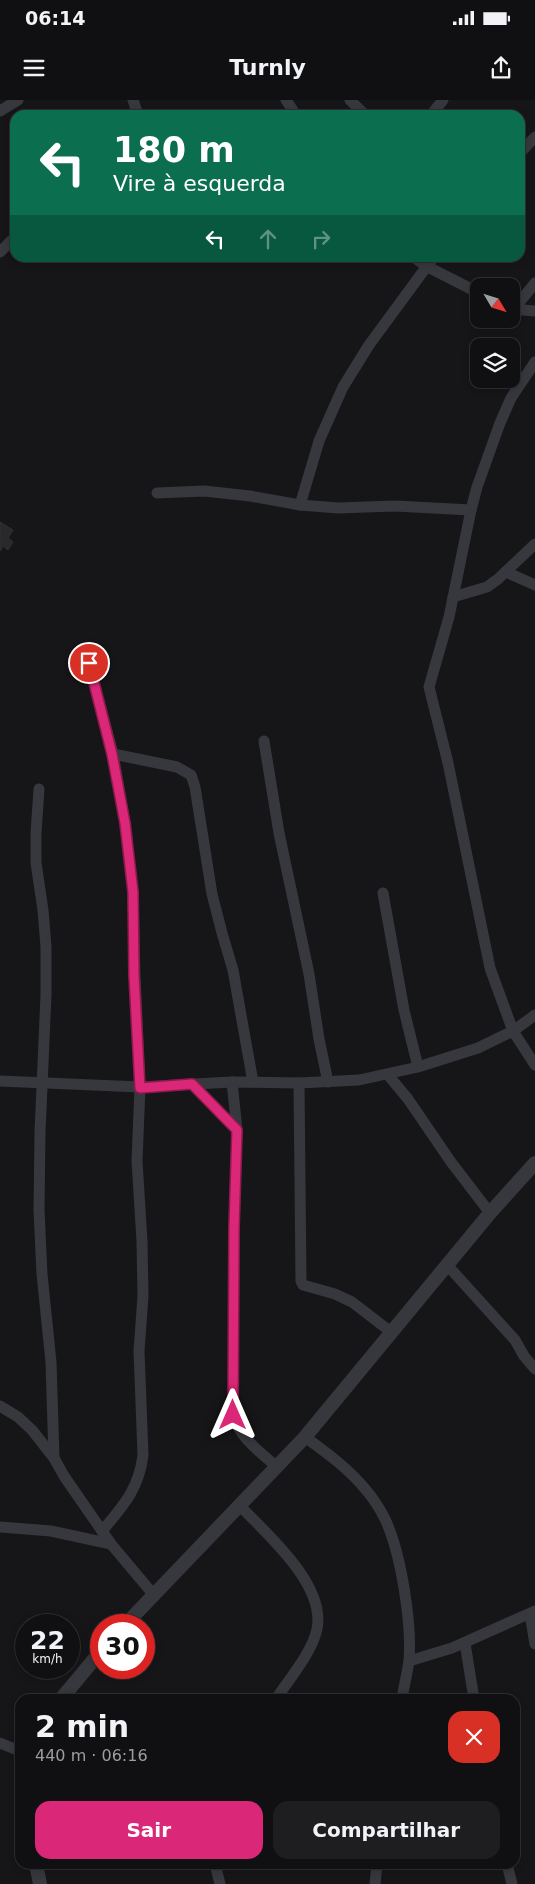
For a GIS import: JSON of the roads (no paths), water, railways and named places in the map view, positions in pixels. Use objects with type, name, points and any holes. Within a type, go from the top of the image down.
[{"type":"street","points":[[0,111],[18,100]]},
{"type":"street","points":[[350,100],[359,110]]},
{"type":"street","points":[[435,110],[443,100]]},
{"type":"street","points":[[525,148],[535,137]]},
{"type":"street","points":[[0,252],[10,242]]},
{"type":"street","points":[[300,505],[319,441],[343,387],[369,345],[429,262],[470,288]]},
{"type":"street","points":[[520,300],[535,283]]},
{"type":"street","points":[[520,310],[535,311]]},
{"type":"street","points":[[535,362],[511,398],[500,423],[471,510],[453,597],[428,687],[448,763],[490,968],[513,1031],[535,1065]]},
{"type":"street","points":[[157,493],[204,491],[250,496],[300,505],[338,508],[395,506],[471,510]]},
{"type":"street","points":[[453,597],[487,587],[506,572],[535,544]]},
{"type":"street","points":[[506,572],[535,585]]},
{"type":"street","points":[[89,663],[112,754],[125,823],[133,892],[134,976],[140,1088],[137,1161],[142,1241],[143,1296],[139,1351],[143,1455],[141,1472],[134,1488],[102,1531]]},
{"type":"street","points":[[264,741],[279,833],[309,974],[318,1039],[328,1082]]},
{"type":"street","points":[[112,754],[177,767],[191,775],[195,787],[212,894],[233,970],[252,1082]]},
{"type":"street","points":[[39,789],[36,863],[43,910],[46,976],[39,1210],[42,1274],[51,1362],[54,1458]]},
{"type":"street","points":[[383,893],[404,1010],[418,1067]]},
{"type":"street","points":[[0,1081],[140,1088],[232,1082],[299,1083],[359,1080],[418,1067],[478,1048],[513,1031],[535,1015]]},
{"type":"street","points":[[388,1075],[408,1099],[451,1162],[490,1213]]},
{"type":"street","points":[[232,1082],[237,1130],[234,1228],[233,1415],[236,1426],[242,1434],[277,1467]]},
{"type":"street","points":[[299,1083],[300,1281],[303,1285],[335,1294],[352,1302],[391,1332]]},
{"type":"street","points":[[192,1084],[237,1130]]},
{"type":"street","points":[[135,1614],[305,1437],[490,1213],[535,1163]]},
{"type":"street","points":[[448,1266],[515,1340],[524,1356],[535,1369]]},
{"type":"street","points":[[0,1406],[18,1417],[32,1430],[54,1458],[64,1476],[111,1544],[153,1594]]},
{"type":"street","points":[[305,1437],[337,1460],[366,1490],[384,1517],[393,1540],[406,1600],[409,1638],[409,1661],[403,1694]]},
{"type":"street","points":[[240,1506],[284,1552],[308,1586],[319,1616],[312,1643],[279,1694]]},
{"type":"street","points":[[0,1527],[51,1531],[111,1544]]},
{"type":"street","points":[[409,1661],[465,1643],[533,1612],[535,1644]]},
{"type":"street","points":[[465,1643],[473,1694]]},
{"type":"street","points":[[65,1694],[90,1664]]},
{"type":"street","points":[[0,1742],[15,1749]]},
{"type":"street","points":[[37,1869],[40,1884]]},
{"type":"street","points":[[217,1869],[220,1884]]},
{"type":"street","points":[[375,1884],[376,1869]]},
{"type":"street","points":[[508,1869],[512,1884]]}]
